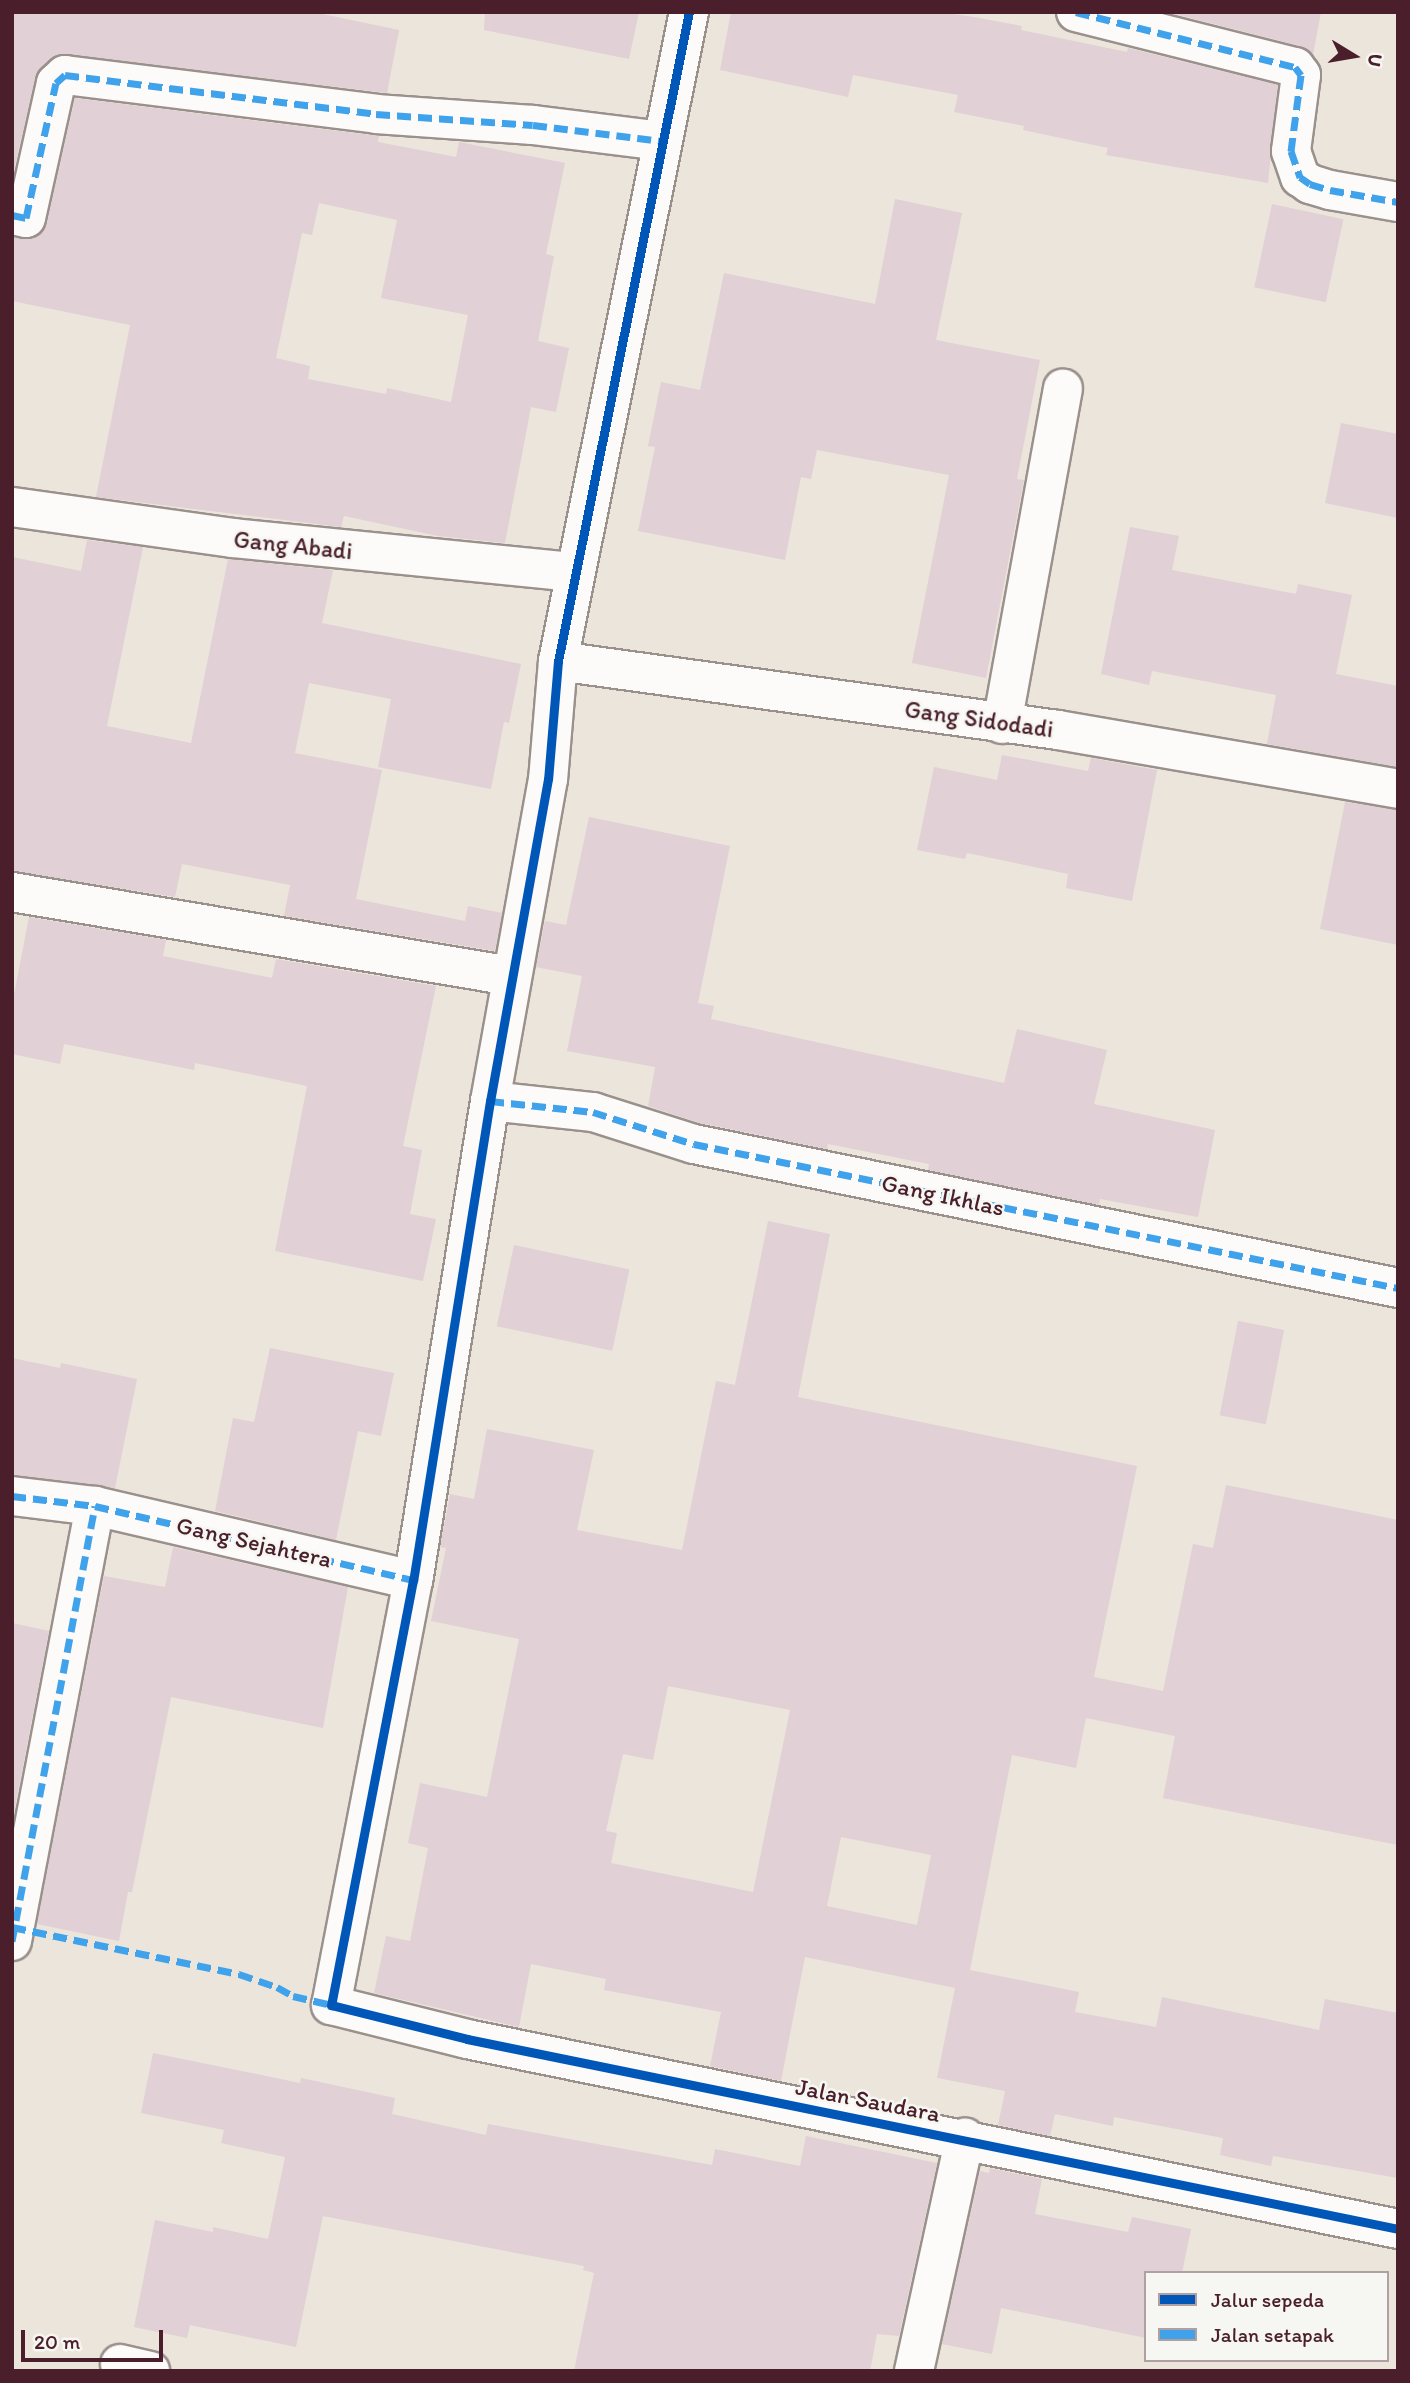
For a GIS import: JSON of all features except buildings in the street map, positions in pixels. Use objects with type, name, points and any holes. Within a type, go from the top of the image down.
[{"type":"street","points":[[413,1580],[511,976],[548,779],[558,661],[689,12]]},
{"type":"street","points":[[1076,12],[1285,63],[1301,75],[1291,151],[1300,177],[1310,184],[1330,190],[1398,202]]},
{"type":"street","points":[[19,217],[56,83],[65,75],[376,114],[533,125],[662,141]]},
{"type":"street","points":[[1002,724],[1063,388]]},
{"type":"street","name":"Gang Abadi","points":[[12,507],[233,538],[575,572]]},
{"type":"street","name":"Gang Sidodadi","points":[[558,661],[1058,730],[1398,789]]},
{"type":"street","points":[[12,892],[511,976]]},
{"type":"street","name":"Gang Ikhlas","points":[[490,1101],[593,1112],[694,1144],[1398,1289]]},
{"type":"street","name":"Gang Sejahtera","points":[[12,1496],[95,1507],[413,1580]]},
{"type":"street","points":[[13,1932],[95,1507]]},
{"type":"street","name":"Jalan Saudara","points":[[413,1580],[331,2005],[492,2044],[965,2138],[1398,2229]]},
{"type":"street","points":[[914,2371],[965,2138]]},
{"type":"marked path","points":[[1076,12],[1295,67],[1301,75],[1291,151],[1300,177],[1310,184],[1330,190],[1398,202]]},
{"type":"marked path","points":[[12,215],[26,218],[56,83],[65,75],[376,114],[533,125],[662,141]]},
{"type":"marked path","points":[[490,1101],[593,1112],[694,1144],[1398,1288]]},
{"type":"marked path","points":[[12,1496],[95,1506],[413,1580]]},
{"type":"marked path","points":[[12,1941],[95,1506]]},
{"type":"marked path","points":[[12,1927],[239,1974],[277,1987],[293,1996],[331,2005]]},
{"type":"cycle path","points":[[689,12],[558,661],[548,779],[490,1101],[413,1580],[331,2005],[467,2039],[1398,2229]]}]
